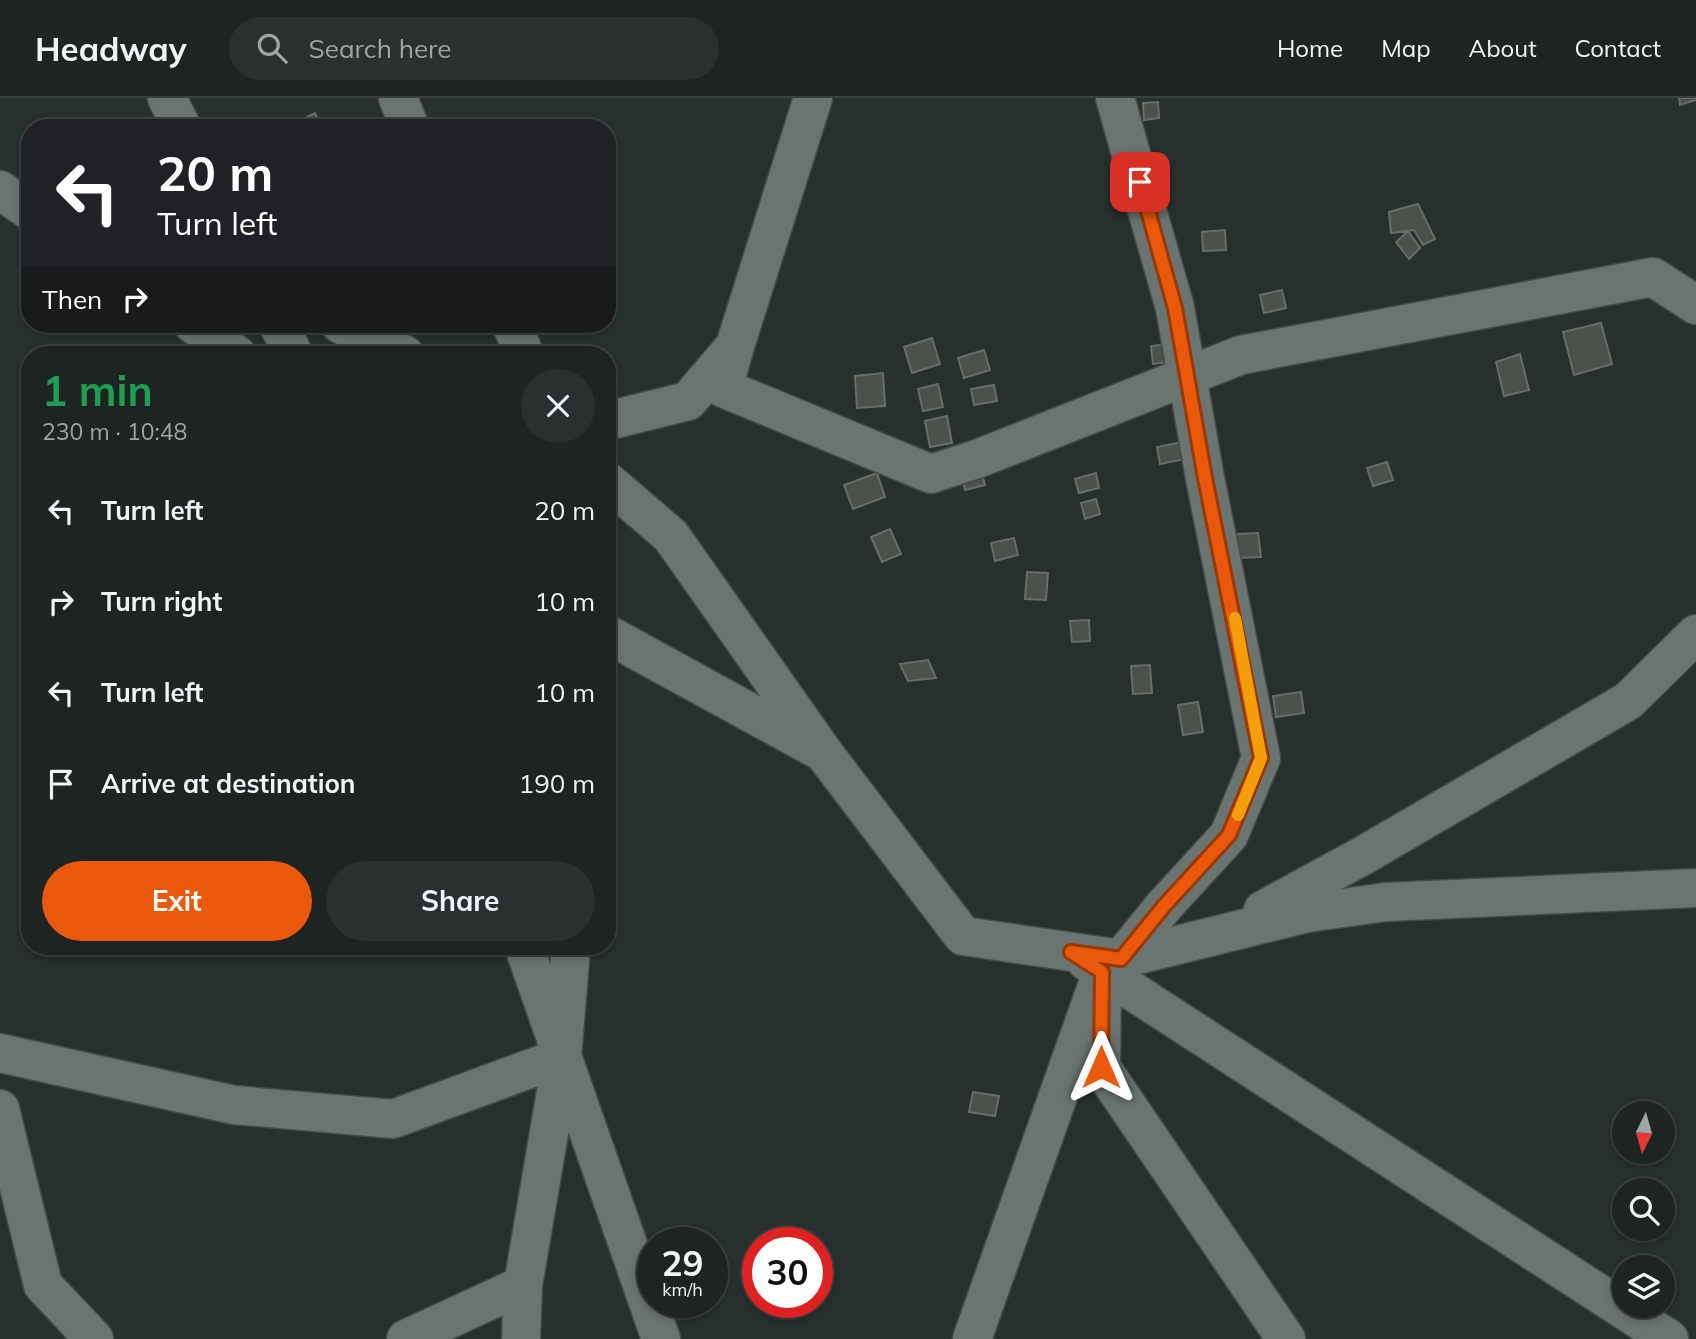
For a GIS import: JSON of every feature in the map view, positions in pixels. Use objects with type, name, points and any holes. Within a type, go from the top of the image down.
[{"type":"street","points":[[167,98],[178,119]]},
{"type":"street","points":[[398,98],[406,119]]},
{"type":"street","points":[[813,98],[723,388],[931,474],[1241,355],[1653,277],[1696,305]]},
{"type":"street","points":[[972,1339],[1098,961],[1164,906],[1229,835],[1261,758],[1175,308],[1115,98]]},
{"type":"street","points":[[0,190],[21,205]]},
{"type":"street","points":[[206,333],[224,346]]},
{"type":"street","points":[[359,333],[386,346]]},
{"type":"street","points":[[616,419],[688,401],[735,346]]},
{"type":"street","points":[[616,489],[671,536],[823,752],[963,936],[1098,961],[1669,1339]]},
{"type":"street","points":[[1186,941],[1265,909],[1364,855],[1628,701],[1696,634]]},
{"type":"street","points":[[616,639],[823,752]]},
{"type":"street","points":[[1098,961],[1307,913],[1386,902],[1696,888]]},
{"type":"street","points":[[527,955],[661,1339]]},
{"type":"street","points":[[521,1339],[523,1285],[562,1057],[570,955]]},
{"type":"street","points":[[1098,961],[1101,1067],[1286,1339]]},
{"type":"street","points":[[0,1053],[234,1105],[393,1119],[562,1057]]},
{"type":"street","points":[[0,1109],[43,1285],[94,1339]]},
{"type":"street","points":[[406,1339],[523,1285]]},
{"type":"building","points":[[1679,98],[1696,98],[1696,100],[1680,105]]},
{"type":"building","points":[[1158,102],[1159,118],[1144,120],[1143,103]]},
{"type":"building","points":[[315,113],[318,119],[303,119]]},
{"type":"building","points":[[1418,204],[1435,239],[1423,245],[1414,230],[1391,233],[1389,212]]},
{"type":"building","points":[[1225,230],[1226,250],[1203,251],[1202,232]]},
{"type":"building","points":[[1408,231],[1420,248],[1409,259],[1396,242]]},
{"type":"building","points":[[1282,290],[1286,308],[1264,313],[1260,295]]},
{"type":"building","points":[[1601,323],[1612,364],[1574,375],[1563,332]]},
{"type":"building","points":[[932,338],[940,364],[912,373],[904,347]]},
{"type":"building","points":[[1175,343],[1178,361],[1153,364],[1151,346]]},
{"type":"building","points":[[984,350],[990,370],[964,378],[958,358]]},
{"type":"building","points":[[1520,354],[1529,390],[1504,396],[1496,362]]},
{"type":"building","points":[[883,373],[885,406],[857,408],[855,376]]},
{"type":"building","points":[[938,384],[943,407],[923,411],[918,389]]},
{"type":"building","points":[[994,385],[997,401],[974,405],[971,389]]},
{"type":"building","points":[[947,416],[952,443],[930,447],[925,421]]},
{"type":"building","points":[[1182,442],[1185,459],[1160,464],[1157,447]]},
{"type":"building","points":[[1387,462],[1393,480],[1373,486],[1367,468]]},
{"type":"building","points":[[981,471],[985,485],[965,490],[962,475]]},
{"type":"building","points":[[877,473],[885,497],[853,509],[844,485]]},
{"type":"building","points":[[1096,473],[1099,488],[1079,493],[1075,479]]},
{"type":"building","points":[[1096,499],[1100,514],[1085,519],[1081,503]]},
{"type":"building","points":[[890,529],[901,554],[882,562],[871,537]]},
{"type":"building","points":[[1258,533],[1261,557],[1238,558],[1236,534]]},
{"type":"building","points":[[1014,538],[1018,555],[995,561],[991,543]]},
{"type":"building","points":[[1027,572],[1048,573],[1046,600],[1025,599]]},
{"type":"building","points":[[1089,620],[1090,641],[1072,642],[1070,621]]},
{"type":"building","points":[[928,660],[936,678],[908,681],[900,664]]},
{"type":"building","points":[[1150,665],[1152,693],[1133,694],[1131,666]]},
{"type":"building","points":[[1301,692],[1304,713],[1276,717],[1273,696]]},
{"type":"building","points":[[1198,702],[1203,732],[1183,735],[1178,705]]},
{"type":"building","points":[[973,1092],[999,1096],[995,1116],[969,1112]]},
{"type":"slow traffic","points":[[1235,618],[1261,758],[1238,815]]},
{"type":"route","points":[[1101,1067],[1102,972],[1071,952],[1121,959],[1164,906],[1229,835],[1261,758],[1242,650],[1205,478],[1175,308],[1140,182]]}]
